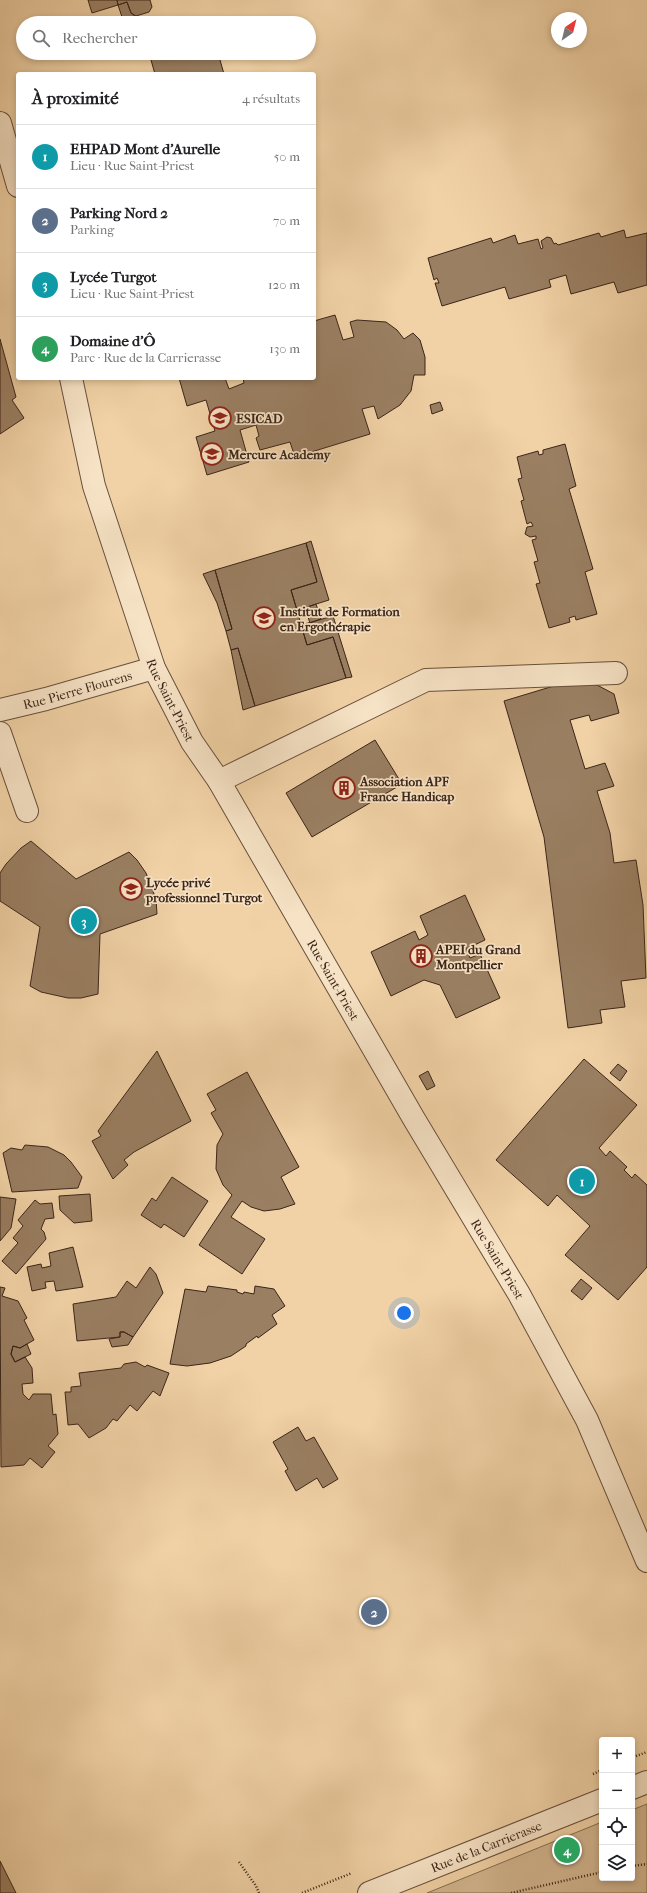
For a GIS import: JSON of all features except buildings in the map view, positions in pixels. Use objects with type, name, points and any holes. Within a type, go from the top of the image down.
[{"type":"street","points":[[0,123],[16,179]]},
{"type":"street","name":"Rue Saint-Priest","points":[[71,380],[94,486],[154,668],[192,742],[219,782],[414,1119],[519,1294],[587,1420],[647,1561]]},
{"type":"street","name":"Rue Pierre Flourens","points":[[0,710],[46,699],[154,668]]},
{"type":"street","points":[[219,782],[426,680],[616,673]]},
{"type":"street","points":[[0,733],[27,811]]},
{"type":"street","points":[[635,1787],[647,1782]]},
{"type":"street","name":"Rue de la Carrierasse","points":[[369,1893],[599,1801]]},
{"type":"path","points":[[635,1757],[647,1752]]},
{"type":"path","points":[[239,1862],[256,1886],[259,1893]]},
{"type":"path","points":[[635,1866],[647,1864]]},
{"type":"path","points":[[511,1893],[599,1873]]},
{"type":"shaded area","points":[[647,1804],[647,1893],[427,1893],[599,1823],[599,1881],[635,1881],[635,1809]]},
{"type":"place","name":"ESICAD","points":[[220,418]]},
{"type":"place","name":"Mercure Academy","points":[[212,454]]},
{"type":"place","name":"Institut de Formation en Ergothérapie","points":[[264,618]]},
{"type":"place","name":"Association APF France Handicap","points":[[344,788]]},
{"type":"place","name":"Lycée privé professionnel Turgot","points":[[131,889]]},
{"type":"place","name":"Lycée Turgot","points":[[84,921]]},
{"type":"place","name":"APEI du Grand Montpellier","points":[[421,956]]},
{"type":"place","name":"EHPAD Mont d'Aurelle","points":[[582,1181]]},
{"type":"place","name":"Parking Nord 2","points":[[374,1612]]},
{"type":"place","name":"Domaine d'Ô","points":[[567,1850]]}]
